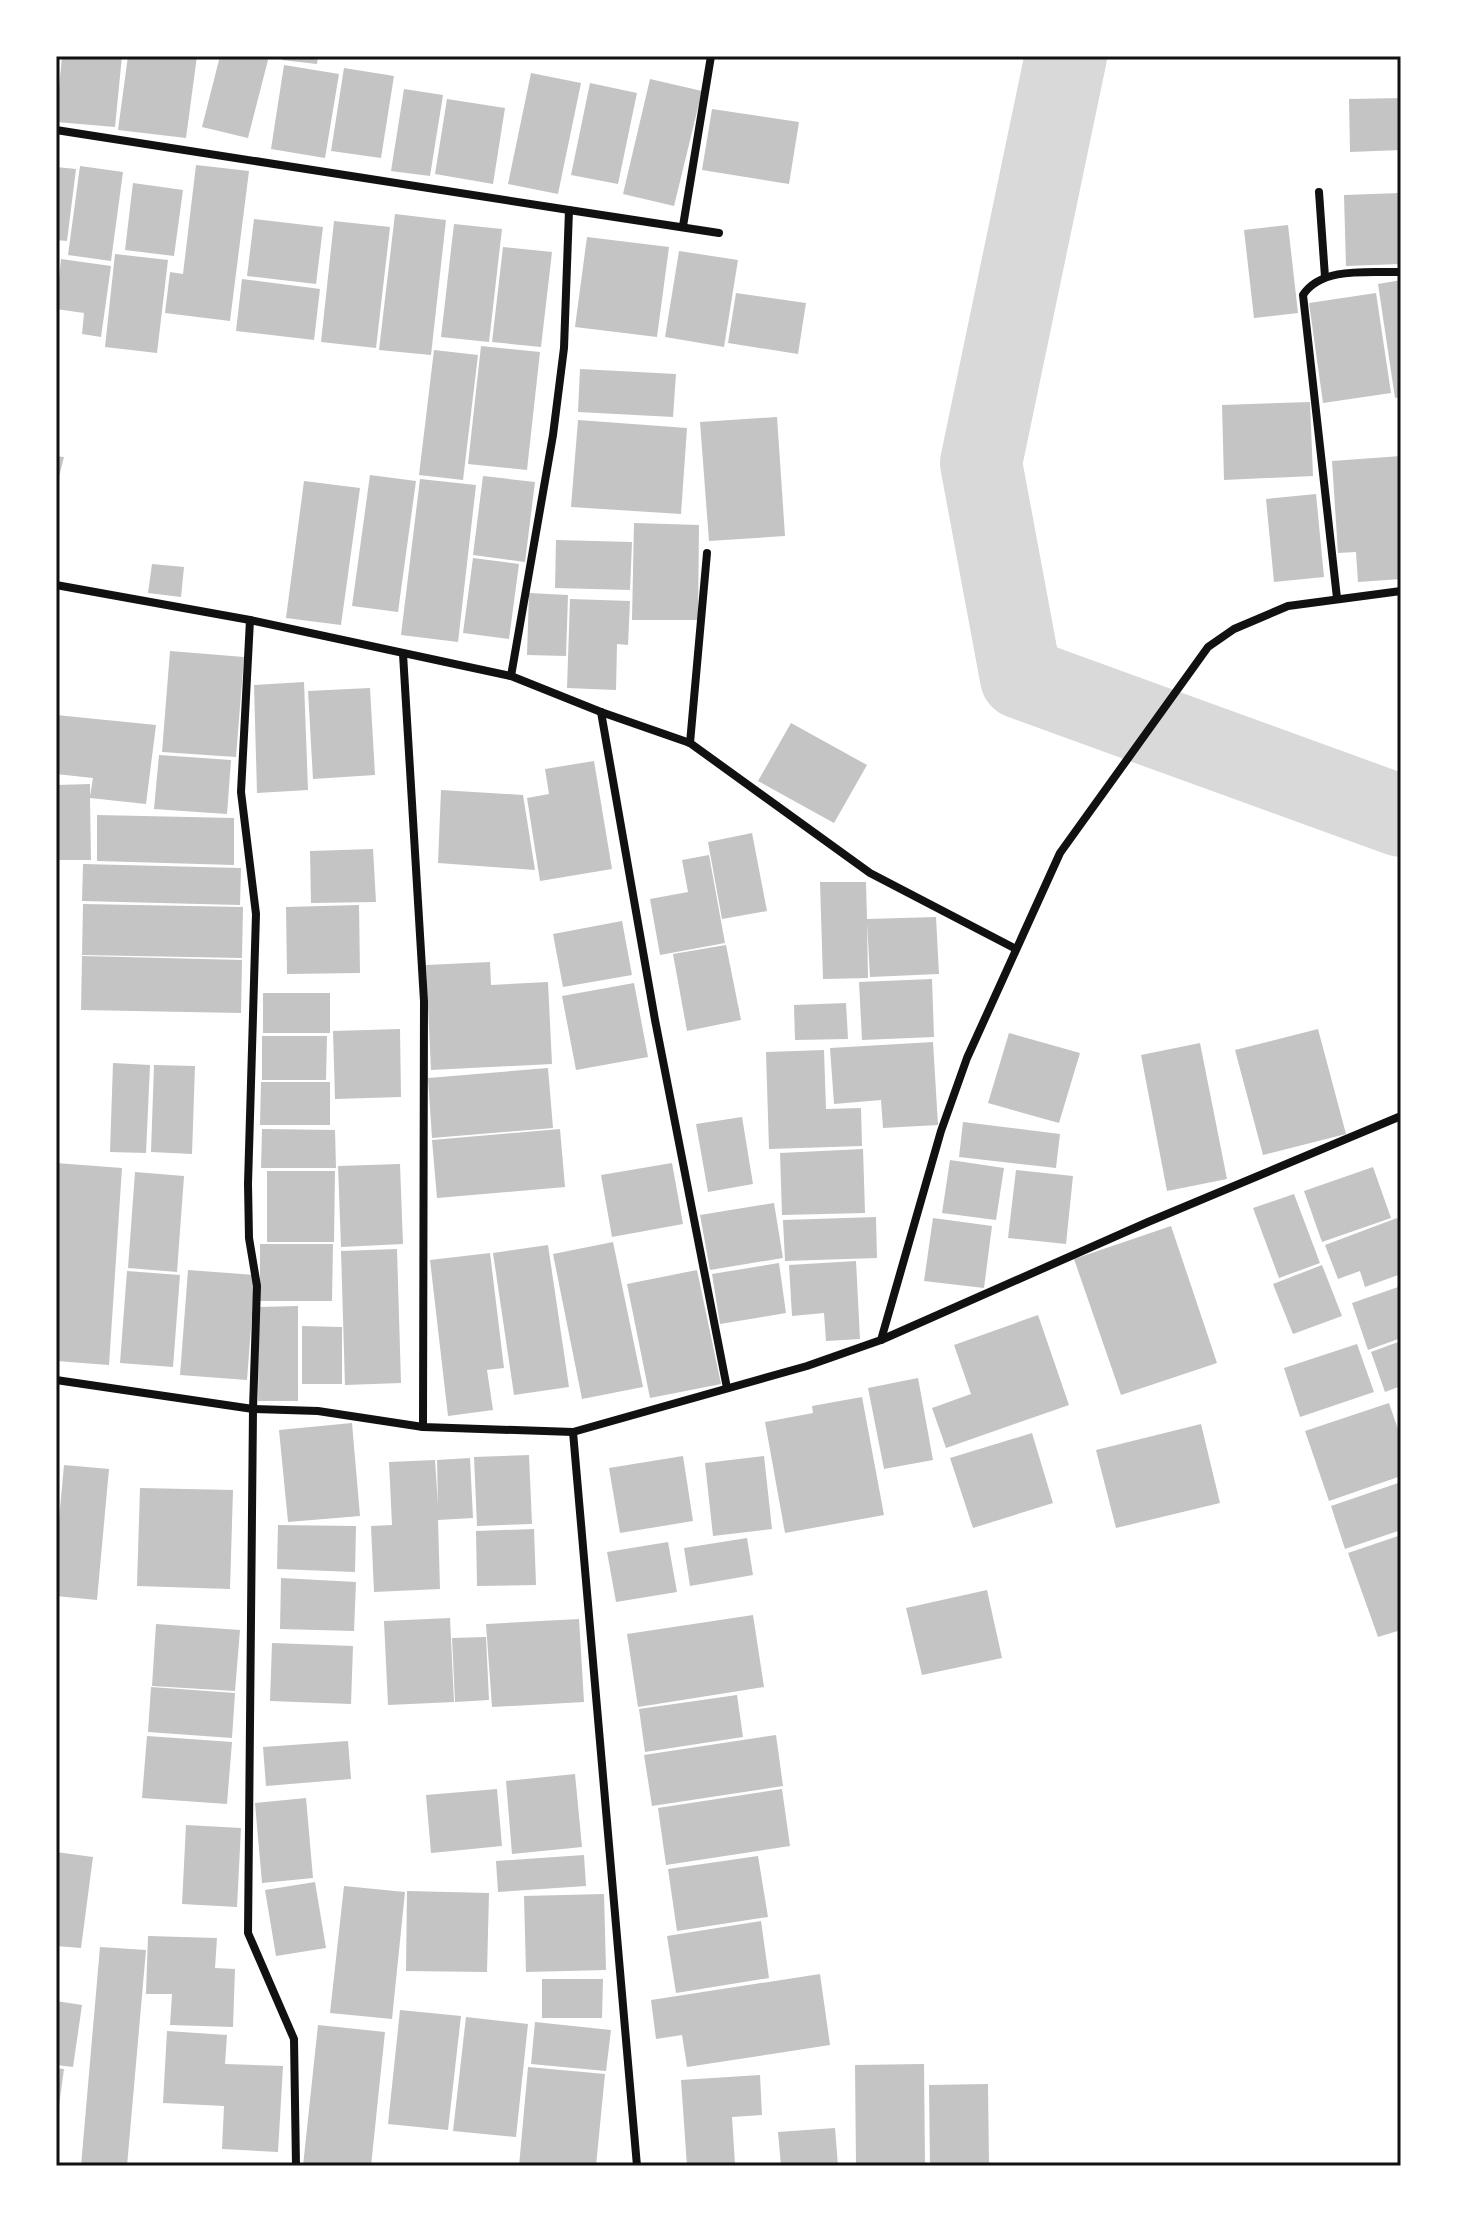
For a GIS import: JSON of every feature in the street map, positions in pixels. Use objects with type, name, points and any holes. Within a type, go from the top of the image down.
[{"type":"street","points":[[683,226],[711,56]]},
{"type":"street","points":[[56,130],[719,233]]},
{"type":"street","points":[[1319,192],[1325,277]]},
{"type":"street","points":[[511,676],[553,435],[564,348],[569,210]]},
{"type":"street","points":[[1337,598],[1303,295],[1310,284],[1325,277],[1401,272]]},
{"type":"street","points":[[690,743],[707,553]]},
{"type":"street","points":[[56,585],[250,620],[511,676],[690,743],[870,873],[1016,949]]},
{"type":"street","points":[[881,1340],[946,1116],[967,1058],[1060,853],[1208,647],[1234,629],[1288,606],[1401,591]]},
{"type":"street","points":[[250,620],[241,792],[256,914],[248,1184],[249,1238],[257,1286],[248,1933],[294,2039],[296,2166]]},
{"type":"street","points":[[403,654],[424,1001],[423,1427]]},
{"type":"street","points":[[601,712],[655,1020],[727,1388]]},
{"type":"street","points":[[56,1380],[253,1409],[318,1411],[423,1427],[573,1432],[807,1366],[881,1340],[1148,1222],[1401,1116]]},
{"type":"street","points":[[573,1432],[637,2166]]},
{"type":"building","points":[[62,56],[122,56],[115,127],[56,122]]},
{"type":"building","points":[[128,56],[197,56],[186,138],[118,130]]},
{"type":"building","points":[[220,56],[269,56],[248,138],[202,127]]},
{"type":"building","points":[[282,56],[318,56],[317,64],[282,60]]},
{"type":"building","points":[[284,65],[339,74],[325,158],[271,149]]},
{"type":"building","points":[[344,68],[394,76],[381,158],[331,151]]},
{"type":"building","points":[[531,73],[581,83],[558,194],[508,184]]},
{"type":"building","points":[[650,79],[702,91],[674,206],[623,194]]},
{"type":"building","points":[[590,83],[637,93],[618,184],[571,175]]},
{"type":"building","points":[[404,89],[443,95],[430,176],[391,171]]},
{"type":"building","points":[[1401,98],[1401,150],[1350,152],[1349,99]]},
{"type":"building","points":[[447,99],[505,108],[493,184],[435,174]]},
{"type":"building","points":[[712,109],[799,122],[789,184],[702,170]]},
{"type":"building","points":[[196,165],[249,171],[230,321],[165,313],[170,272],[183,274]]},
{"type":"building","points":[[80,166],[123,172],[111,261],[68,255]]},
{"type":"building","points":[[56,167],[76,169],[67,241],[56,240]]},
{"type":"building","points":[[133,183],[183,190],[174,256],[125,250]]},
{"type":"building","points":[[1401,193],[1401,264],[1346,266],[1344,195]]},
{"type":"building","points":[[395,214],[446,220],[431,355],[379,350]]},
{"type":"building","points":[[254,219],[323,227],[316,284],[247,276]]},
{"type":"building","points":[[334,221],[390,227],[376,348],[321,342]]},
{"type":"building","points":[[454,224],[502,229],[489,342],[441,337]]},
{"type":"building","points":[[1288,225],[1298,313],[1254,318],[1244,230]]},
{"type":"building","points":[[587,237],[669,247],[657,337],[575,327]]},
{"type":"building","points":[[503,247],[552,252],[541,347],[492,342]]},
{"type":"building","points":[[679,251],[738,260],[724,347],[665,337]]},
{"type":"building","points":[[115,254],[168,260],[157,353],[105,347]]},
{"type":"building","points":[[61,259],[111,266],[101,337],[82,334],[84,313],[56,309]]},
{"type":"building","points":[[242,279],[320,289],[314,340],[236,331]]},
{"type":"building","points":[[1401,280],[1401,397],[1395,398],[1378,284]]},
{"type":"building","points":[[736,293],[806,303],[798,354],[728,343]]},
{"type":"building","points":[[1376,293],[1391,393],[1323,403],[1309,303]]},
{"type":"building","points":[[481,346],[540,352],[527,470],[468,464]]},
{"type":"building","points":[[434,350],[478,355],[463,480],[419,475]]},
{"type":"building","points":[[580,369],[676,374],[673,417],[578,412]]},
{"type":"building","points":[[1310,402],[1313,476],[1224,480],[1222,405]]},
{"type":"building","points":[[777,417],[785,536],[709,541],[700,422]]},
{"type":"building","points":[[578,420],[687,428],[681,514],[571,507]]},
{"type":"building","points":[[56,456],[64,457],[57,485],[56,484]]},
{"type":"building","points":[[1401,456],[1401,579],[1358,582],[1356,552],[1338,553],[1332,461]]},
{"type":"building","points":[[370,475],[416,481],[398,612],[352,606]]},
{"type":"building","points":[[483,476],[535,482],[525,562],[473,555]]},
{"type":"building","points":[[420,479],[476,485],[458,642],[401,635]]},
{"type":"building","points":[[304,481],[360,488],[341,625],[286,618]]},
{"type":"building","points":[[1316,494],[1324,577],[1274,582],[1266,499]]},
{"type":"building","points":[[634,523],[699,525],[698,620],[632,620]]},
{"type":"building","points":[[556,540],[632,542],[630,590],[555,588]]},
{"type":"building","points":[[473,558],[519,564],[509,639],[463,633]]},
{"type":"building","points":[[152,564],[184,567],[181,597],[148,593]]},
{"type":"building","points":[[529,593],[568,595],[566,656],[527,655]]},
{"type":"building","points":[[570,599],[630,601],[628,645],[617,644],[616,690],[567,688]]},
{"type":"building","points":[[170,651],[244,657],[236,757],[162,752]]},
{"type":"building","points":[[304,682],[308,790],[257,793],[254,685]]},
{"type":"building","points":[[370,688],[375,775],[313,779],[308,691]]},
{"type":"building","points":[[56,715],[156,725],[146,804],[90,798],[91,860],[56,860],[56,785],[90,784],[90,796],[93,778],[56,774]]},
{"type":"building","points":[[791,723],[867,765],[834,823],[758,781]]},
{"type":"building","points":[[159,755],[231,760],[227,814],[154,809]]},
{"type":"building","points":[[594,761],[612,869],[540,881],[527,798],[549,794],[545,769]]},
{"type":"building","points":[[441,790],[523,795],[535,870],[438,863]]},
{"type":"building","points":[[97,815],[234,818],[234,865],[97,861]]},
{"type":"building","points":[[752,833],[767,911],[722,919],[708,842]]},
{"type":"building","points":[[373,849],[376,902],[311,903],[310,851]]},
{"type":"building","points":[[709,855],[725,943],[660,955],[650,899],[688,892],[682,860]]},
{"type":"building","points":[[83,864],[241,868],[240,905],[82,901]]},
{"type":"building","points":[[820,882],[866,882],[867,919],[936,917],[939,974],[870,977],[867,922],[868,978],[823,979]]},
{"type":"building","points":[[83,904],[243,907],[242,958],[82,955]]},
{"type":"building","points":[[359,905],[360,973],[287,974],[286,907]]},
{"type":"building","points":[[622,921],[632,975],[563,987],[553,934]]},
{"type":"building","points":[[726,945],[741,1020],[687,1031],[673,954]]},
{"type":"building","points":[[82,956],[242,960],[241,1013],[81,1010]]},
{"type":"building","points":[[490,962],[491,985],[548,982],[552,1064],[431,1070],[426,965]]},
{"type":"building","points":[[932,979],[934,1037],[862,1040],[859,982]]},
{"type":"building","points":[[634,983],[648,1057],[576,1070],[562,996]]},
{"type":"building","points":[[263,993],[330,993],[330,1033],[263,1033]]},
{"type":"building","points":[[846,1003],[848,1039],[795,1040],[794,1005]]},
{"type":"building","points":[[400,1029],[401,1097],[335,1099],[333,1031]]},
{"type":"building","points":[[1318,1029],[1346,1134],[1263,1155],[1235,1050]]},
{"type":"building","points":[[1009,1033],[1080,1053],[1059,1123],[988,1103]]},
{"type":"building","points":[[262,1036],[327,1036],[326,1080],[262,1080]]},
{"type":"building","points":[[933,1042],[938,1125],[883,1128],[881,1100],[834,1104],[830,1048]]},
{"type":"building","points":[[1200,1043],[1227,1179],[1167,1191],[1141,1055]]},
{"type":"building","points":[[824,1050],[826,1109],[861,1108],[862,1146],[769,1149],[766,1052]]},
{"type":"building","points":[[113,1063],[150,1065],[146,1153],[110,1152]]},
{"type":"building","points":[[154,1065],[195,1066],[192,1154],[151,1152]]},
{"type":"building","points":[[548,1068],[553,1128],[432,1138],[428,1078]]},
{"type":"building","points":[[261,1082],[330,1082],[330,1125],[260,1125]]},
{"type":"building","points":[[742,1117],[753,1184],[708,1192],[696,1124]]},
{"type":"building","points":[[963,1122],[1060,1134],[1056,1168],[959,1157]]},
{"type":"building","points":[[262,1129],[335,1130],[336,1168],[261,1168]]},
{"type":"building","points":[[560,1129],[565,1187],[437,1198],[432,1140]]},
{"type":"building","points":[[863,1149],[865,1213],[782,1215],[780,1153]]},
{"type":"building","points":[[950,1160],[1004,1168],[996,1220],[942,1213]]},
{"type":"building","points":[[56,1163],[122,1168],[109,1365],[56,1361]]},
{"type":"building","points":[[672,1163],[683,1224],[612,1237],[601,1175]]},
{"type":"building","points":[[400,1164],[403,1244],[341,1247],[338,1166]]},
{"type":"building","points":[[1373,1167],[1391,1218],[1322,1242],[1304,1191]]},
{"type":"building","points":[[1016,1170],[1073,1176],[1066,1244],[1008,1238]]},
{"type":"building","points":[[267,1171],[335,1171],[334,1242],[267,1242]]},
{"type":"building","points":[[135,1172],[184,1176],[177,1272],[128,1268]]},
{"type":"building","points":[[1294,1194],[1320,1263],[1279,1278],[1253,1208]]},
{"type":"building","points":[[774,1203],[783,1258],[710,1270],[700,1215]]},
{"type":"building","points":[[876,1217],[877,1258],[785,1261],[783,1220]]},
{"type":"building","points":[[933,1218],[992,1226],[984,1288],[924,1281]]},
{"type":"building","points":[[1397,1218],[1401,1228],[1401,1274],[1365,1287],[1360,1271],[1338,1279],[1325,1245]]},
{"type":"building","points":[[1171,1226],[1217,1363],[1121,1395],[1074,1259]]},
{"type":"building","points":[[613,1242],[643,1387],[582,1399],[553,1254]]},
{"type":"building","points":[[260,1244],[333,1244],[332,1301],[260,1301]]},
{"type":"building","points":[[548,1245],[569,1387],[514,1395],[493,1253]]},
{"type":"building","points":[[397,1249],[401,1383],[345,1385],[341,1251]]},
{"type":"building","points":[[490,1253],[504,1368],[487,1370],[493,1410],[448,1416],[430,1260]]},
{"type":"building","points":[[856,1261],[860,1339],[826,1341],[824,1313],[792,1316],[789,1265]]},
{"type":"building","points":[[779,1263],[786,1313],[720,1324],[712,1274]]},
{"type":"building","points":[[1322,1265],[1342,1316],[1293,1334],[1273,1284]]},
{"type":"building","points":[[188,1270],[255,1275],[247,1380],[180,1375]]},
{"type":"building","points":[[697,1270],[721,1384],[650,1398],[627,1284]]},
{"type":"building","points":[[127,1271],[180,1275],[173,1367],[120,1363]]},
{"type":"building","points":[[1401,1286],[1401,1338],[1368,1350],[1352,1303]]},
{"type":"building","points":[[298,1306],[298,1401],[258,1401],[259,1307]]},
{"type":"building","points":[[1038,1315],[1069,1405],[946,1448],[932,1408],[971,1394],[954,1345]]},
{"type":"building","points":[[302,1326],[342,1327],[342,1384],[302,1384]]},
{"type":"building","points":[[1401,1341],[1401,1386],[1385,1392],[1371,1352]]},
{"type":"building","points":[[1357,1344],[1374,1392],[1300,1417],[1284,1368]]},
{"type":"building","points":[[918,1378],[933,1460],[884,1469],[868,1388]]},
{"type":"building","points":[[862,1397],[884,1515],[785,1533],[765,1422],[813,1413],[812,1406]]},
{"type":"building","points":[[1389,1403],[1401,1438],[1401,1476],[1329,1501],[1305,1431]]},
{"type":"building","points":[[352,1423],[360,1516],[288,1522],[279,1430]]},
{"type":"building","points":[[1201,1424],[1220,1503],[1116,1528],[1096,1450]]},
{"type":"building","points":[[1032,1433],[1053,1503],[973,1528],[950,1458]]},
{"type":"building","points":[[529,1455],[532,1524],[477,1526],[474,1457]]},
{"type":"building","points":[[683,1456],[693,1521],[620,1533],[609,1468]]},
{"type":"building","points":[[764,1456],[772,1529],[713,1536],[705,1463]]},
{"type":"building","points":[[470,1458],[473,1518],[438,1520],[440,1589],[374,1592],[371,1526],[392,1525],[389,1462],[435,1460],[438,1505],[437,1460]]},
{"type":"building","points":[[64,1465],[109,1469],[97,1600],[56,1596],[56,1552]]},
{"type":"building","points":[[1401,1482],[1401,1530],[1345,1549],[1331,1506]]},
{"type":"building","points":[[140,1488],[233,1490],[230,1589],[137,1586]]},
{"type":"building","points":[[278,1525],[356,1526],[355,1572],[277,1569]]},
{"type":"building","points":[[534,1529],[536,1585],[477,1586],[476,1531]]},
{"type":"building","points":[[1401,1535],[1401,1630],[1378,1637],[1348,1553]]},
{"type":"building","points":[[747,1538],[753,1575],[690,1586],[684,1548]]},
{"type":"building","points":[[668,1542],[677,1592],[616,1602],[607,1552]]},
{"type":"building","points":[[281,1578],[356,1582],[354,1631],[280,1629]]},
{"type":"building","points":[[987,1590],[1002,1658],[922,1675],[906,1608]]},
{"type":"building","points":[[753,1615],[764,1687],[638,1707],[627,1634]]},
{"type":"building","points":[[450,1618],[454,1702],[388,1705],[384,1621]]},
{"type":"building","points":[[579,1619],[584,1702],[492,1707],[486,1624]]},
{"type":"building","points":[[156,1624],[240,1630],[235,1691],[152,1686]]},
{"type":"building","points":[[486,1637],[489,1700],[455,1702],[452,1638]]},
{"type":"building","points":[[272,1643],[353,1646],[351,1704],[270,1701]]},
{"type":"building","points":[[151,1687],[235,1693],[232,1738],[148,1732]]},
{"type":"building","points":[[737,1695],[743,1737],[645,1752],[639,1709]]},
{"type":"building","points":[[776,1735],[783,1786],[652,1806],[644,1755]]},
{"type":"building","points":[[147,1736],[232,1742],[227,1804],[142,1798]]},
{"type":"building","points":[[348,1741],[351,1779],[266,1786],[263,1747]]},
{"type":"building","points":[[575,1774],[582,1847],[512,1854],[506,1781]]},
{"type":"building","points":[[497,1789],[502,1846],[431,1853],[426,1795]]},
{"type":"building","points":[[782,1789],[790,1846],[666,1865],[658,1808]]},
{"type":"building","points":[[306,1798],[313,1878],[262,1883],[255,1803]]},
{"type":"building","points":[[186,1825],[241,1828],[237,1907],[182,1904]]},
{"type":"building","points":[[56,1852],[93,1857],[81,1948],[56,1946]]},
{"type":"building","points":[[584,1855],[586,1886],[498,1892],[496,1861]]},
{"type":"building","points":[[758,1856],[768,1917],[677,1931],[668,1869]]},
{"type":"building","points":[[315,1882],[326,1948],[276,1956],[265,1890]]},
{"type":"building","points":[[344,1886],[405,1892],[392,2019],[330,2013]]},
{"type":"building","points":[[407,1891],[489,1893],[487,1972],[406,1971]]},
{"type":"building","points":[[604,1894],[606,1970],[526,1972],[524,1896]]},
{"type":"building","points":[[761,1921],[769,1978],[676,1993],[667,1936]]},
{"type":"building","points":[[148,1936],[217,1938],[215,1968],[235,1969],[233,2027],[170,2025],[172,1994],[146,1994]]},
{"type":"building","points":[[100,1947],[146,1950],[127,2166],[81,2166]]},
{"type":"building","points":[[820,1974],[830,2045],[687,2067],[682,2035],[656,2039],[651,2000]]},
{"type":"building","points":[[542,1979],[603,1979],[602,2018],[542,2018]]},
{"type":"building","points":[[56,2001],[82,2005],[73,2067],[56,2065]]},
{"type":"building","points":[[400,2010],[461,2016],[448,2130],[388,2124]]},
{"type":"building","points":[[466,2017],[528,2024],[516,2137],[453,2131]]},
{"type":"building","points":[[535,2022],[611,2030],[606,2071],[531,2064]]},
{"type":"building","points":[[318,2025],[385,2032],[371,2166],[303,2166]]},
{"type":"building","points":[[167,2031],[227,2035],[225,2064],[283,2066],[278,2152],[222,2149],[224,2106],[163,2103]]},
{"type":"building","points":[[924,2064],[925,2166],[856,2166],[855,2065]]},
{"type":"building","points":[[528,2067],[605,2074],[596,2166],[519,2166]]},
{"type":"building","points":[[56,2068],[64,2069],[58,2113],[56,2112]]},
{"type":"building","points":[[760,2075],[762,2115],[732,2117],[735,2164],[687,2166],[681,2080]]},
{"type":"building","points":[[988,2084],[989,2166],[930,2166],[929,2085]]},
{"type":"building","points":[[835,2128],[838,2166],[781,2166],[778,2132]]},
{"type":"waterway","points":[[1066,56],[981,463],[1021,678],[1401,816]]}]
